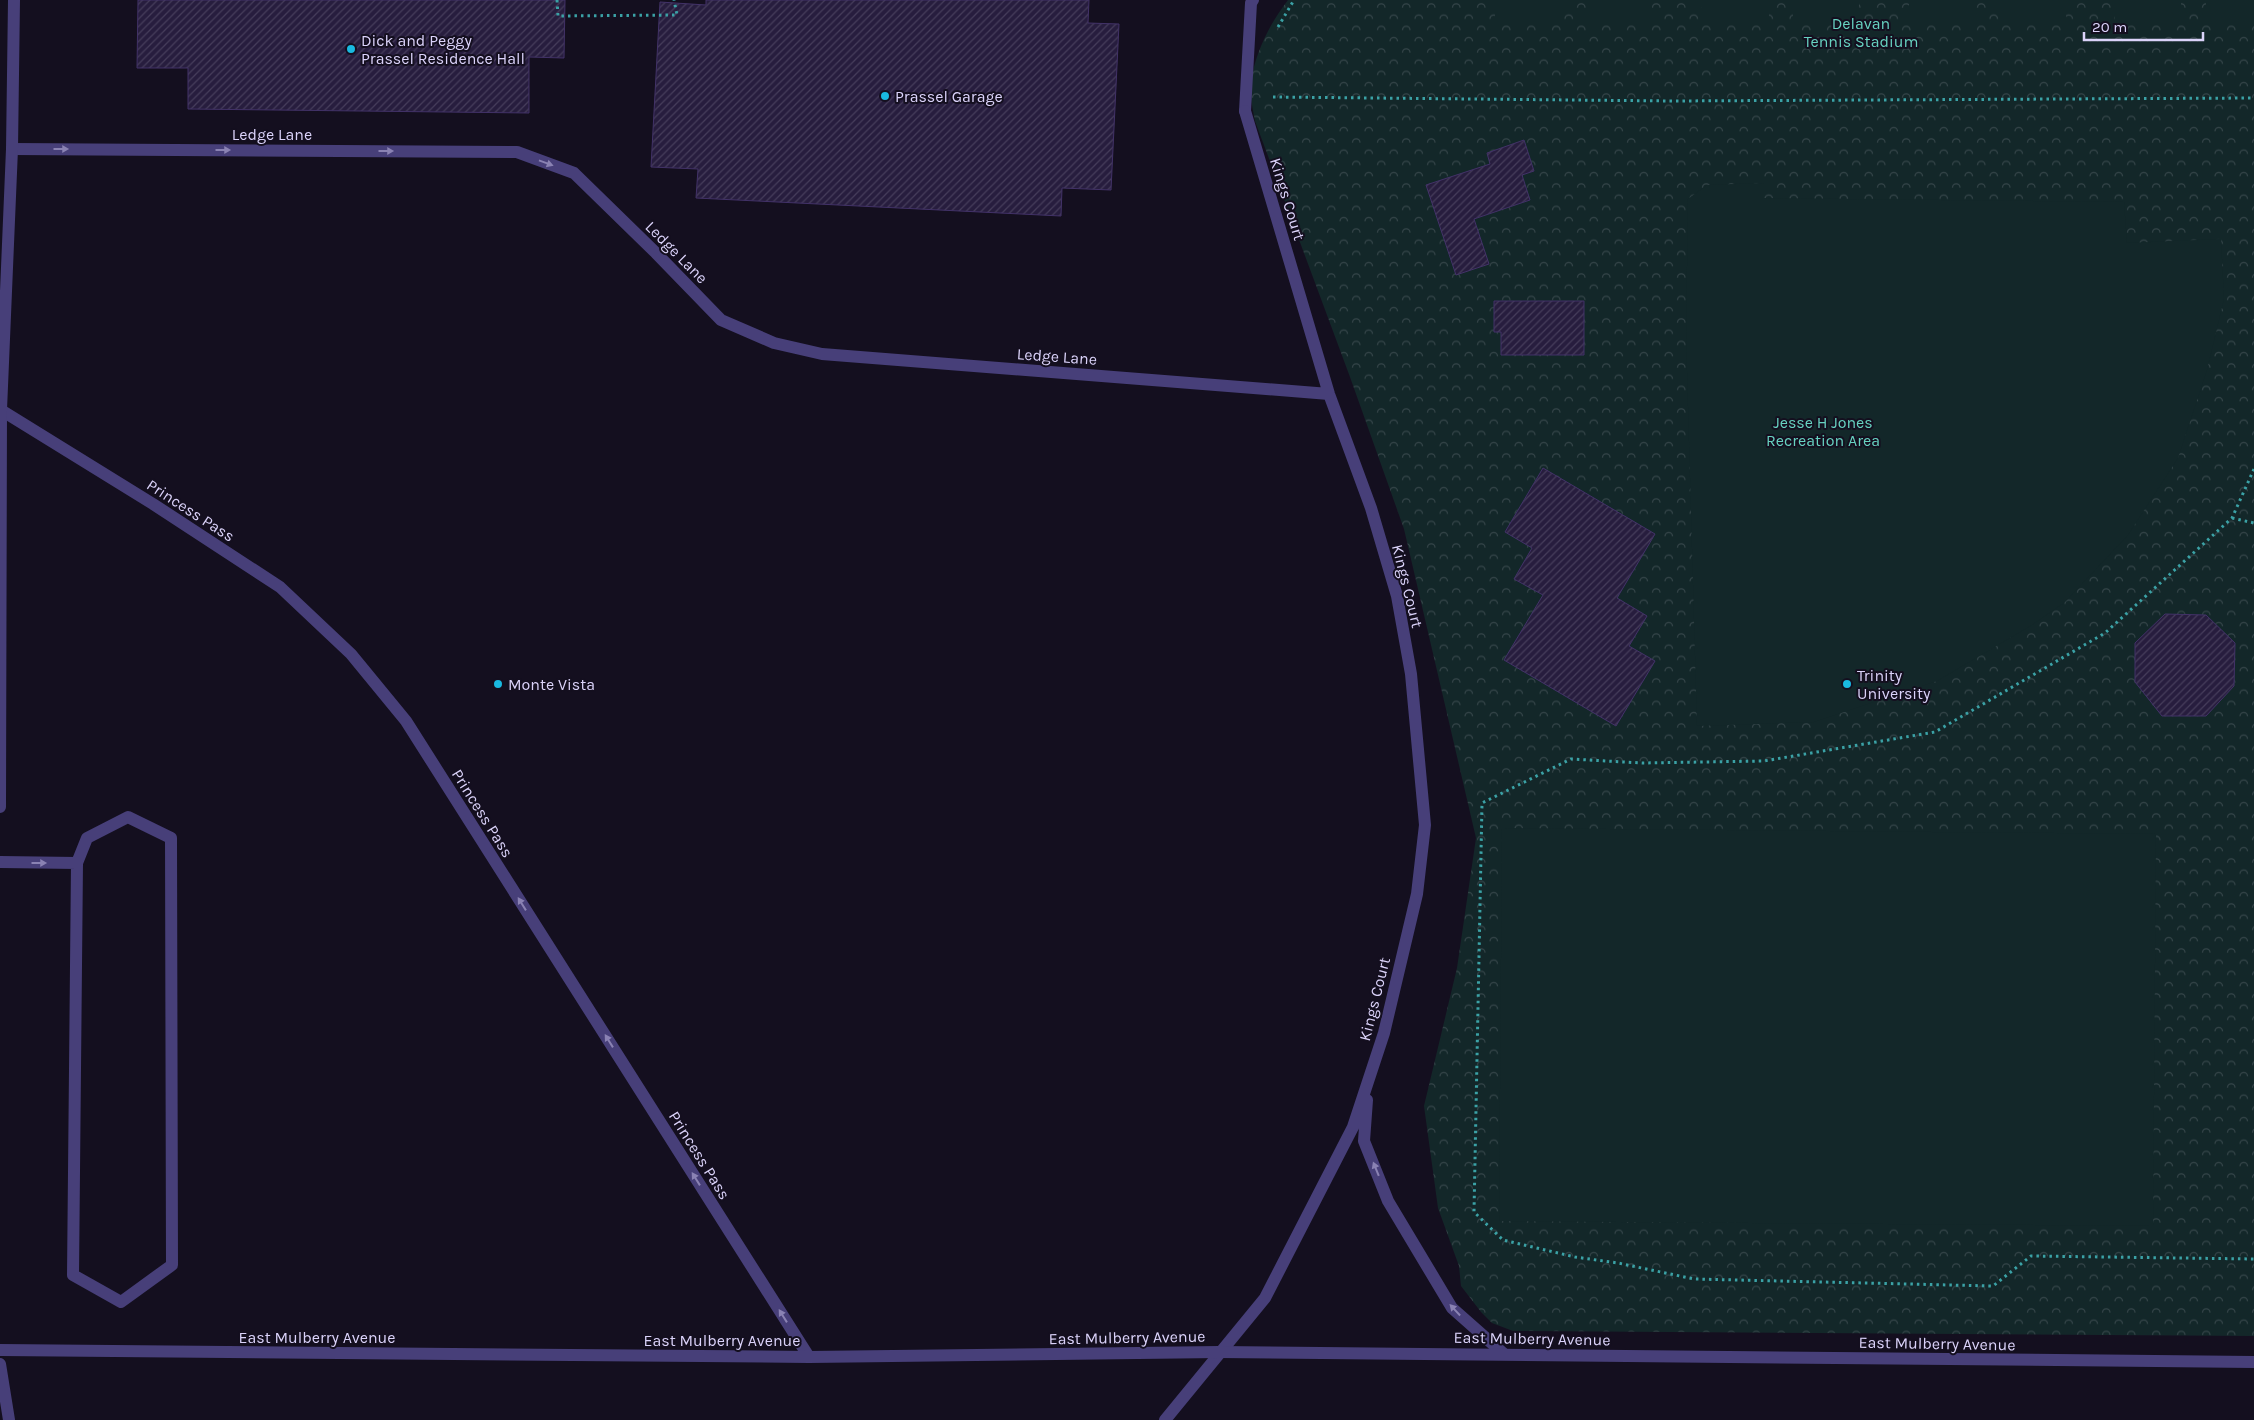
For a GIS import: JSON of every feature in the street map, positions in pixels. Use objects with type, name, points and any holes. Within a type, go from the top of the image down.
[{"type":"street","points":[[0,807],[1,410],[12,149],[14,0]]},
{"type":"street","name":"Kings Court","points":[[1165,1420],[1265,1298],[1354,1128],[1384,1033],[1417,894],[1425,825],[1411,674],[1397,596],[1371,508],[1329,394],[1245,111],[1251,2],[1253,0]]},
{"type":"street","name":"Ledge Lane","points":[[12,149],[517,152],[574,173],[721,320],[774,343],[822,354],[1329,394]]},
{"type":"street","name":"Princess Pass","points":[[1,410],[153,504],[280,587],[351,654],[406,721],[809,1357]]},
{"type":"street","points":[[128,817],[171,838],[172,1265],[121,1302],[73,1275],[77,863],[87,838],[128,817]]},
{"type":"street","points":[[0,862],[77,863]]},
{"type":"street","name":"Kings Court","points":[[1368,1082],[1364,1141],[1388,1201],[1452,1308],[1504,1354]]},
{"type":"street","name":"East Mulberry Avenue","points":[[0,1350],[809,1357],[1219,1352],[2254,1362]]},
{"type":"street","points":[[0,1364],[9,1420]]},
{"type":"path","points":[[557,0],[558,16],[677,15],[674,0]]},
{"type":"path","points":[[1276,30],[1294,0]]},
{"type":"path","points":[[1271,96],[1672,101],[2254,98]]},
{"type":"path","points":[[2254,469],[2232,518],[2105,633],[1935,732],[1764,761],[1642,763],[1571,759],[1482,804],[1474,1212],[1503,1240],[1575,1257],[1618,1263],[1694,1278],[1993,1286],[2031,1256],[2254,1258]]},
{"type":"path","points":[[2232,518],[2254,523]]},
{"type":"green space","name":"Jesse H Jones Recreation Area","points":[[1288,0],[2254,0],[2254,1336],[1513,1331],[1492,1323],[1461,1286],[1459,1266],[1438,1208],[1424,1106],[1457,968],[1476,838],[1404,529],[1255,121],[1251,87],[1256,60],[1269,28]]},
{"type":"green space","points":[[1495,0],[1561,0],[1561,20],[1495,20]]},
{"type":"green space","points":[[1586,0],[1652,0],[1652,20],[1586,20]]},
{"type":"green space","points":[[1702,0],[1769,0],[1769,21],[1702,21]]},
{"type":"green space","points":[[1793,0],[1859,0],[1859,22],[1793,22]]},
{"type":"green space","points":[[1909,0],[1975,0],[1975,22],[1909,22]]},
{"type":"green space","points":[[2000,0],[2066,0],[2066,22],[2000,22]]},
{"type":"green space","points":[[2115,0],[2181,0],[2181,22],[2115,22]]},
{"type":"green space","points":[[2206,0],[2254,0],[2254,23],[2206,23]]},
{"type":"green space","points":[[1764,183],[1764,198],[2124,202],[2127,243],[2221,239],[2224,299],[2207,370],[2178,458],[2128,535],[2065,602],[2032,625],[1937,681],[1814,722],[1697,726],[1686,335],[1688,199],[1707,185]]},
{"type":"green space","points":[[1502,828],[2156,834],[2153,1226],[1499,1221]]},
{"type":"building","name":"Dick and Peggy Prassel Residence Hall","points":[[138,0],[565,0],[564,58],[529,57],[529,113],[188,109],[188,68],[137,68]]},
{"type":"building","name":"Prassel Garage","points":[[706,0],[1089,0],[1088,23],[1119,24],[1111,190],[1062,188],[1061,216],[696,198],[698,169],[651,167],[660,2],[706,5]]},
{"type":"building","points":[[1524,140],[1534,171],[1522,175],[1530,200],[1474,219],[1489,264],[1456,275],[1426,185],[1490,164],[1487,153]]},
{"type":"building","points":[[1494,301],[1584,301],[1584,355],[1501,355],[1501,332],[1494,332]]},
{"type":"building","points":[[1543,468],[1655,534],[1617,598],[1647,616],[1629,646],[1655,661],[1616,726],[1504,660],[1543,595],[1514,579],[1532,548],[1505,532]]},
{"type":"building","points":[[2165,614],[2206,615],[2235,643],[2234,686],[2206,716],[2162,716],[2135,682],[2135,643]]},
{"type":"place","name":"Dick and Peggy Prassel Residence Hall","points":[[351,49]]},
{"type":"place","name":"Prassel Garage","points":[[885,96]]},
{"type":"place","name":"Monte Vista","points":[[498,684]]},
{"type":"place","name":"Trinity University","points":[[1847,684]]},
{"type":"park label","name":"Delavan Tennis Stadium","points":[[1861,32]]}]
